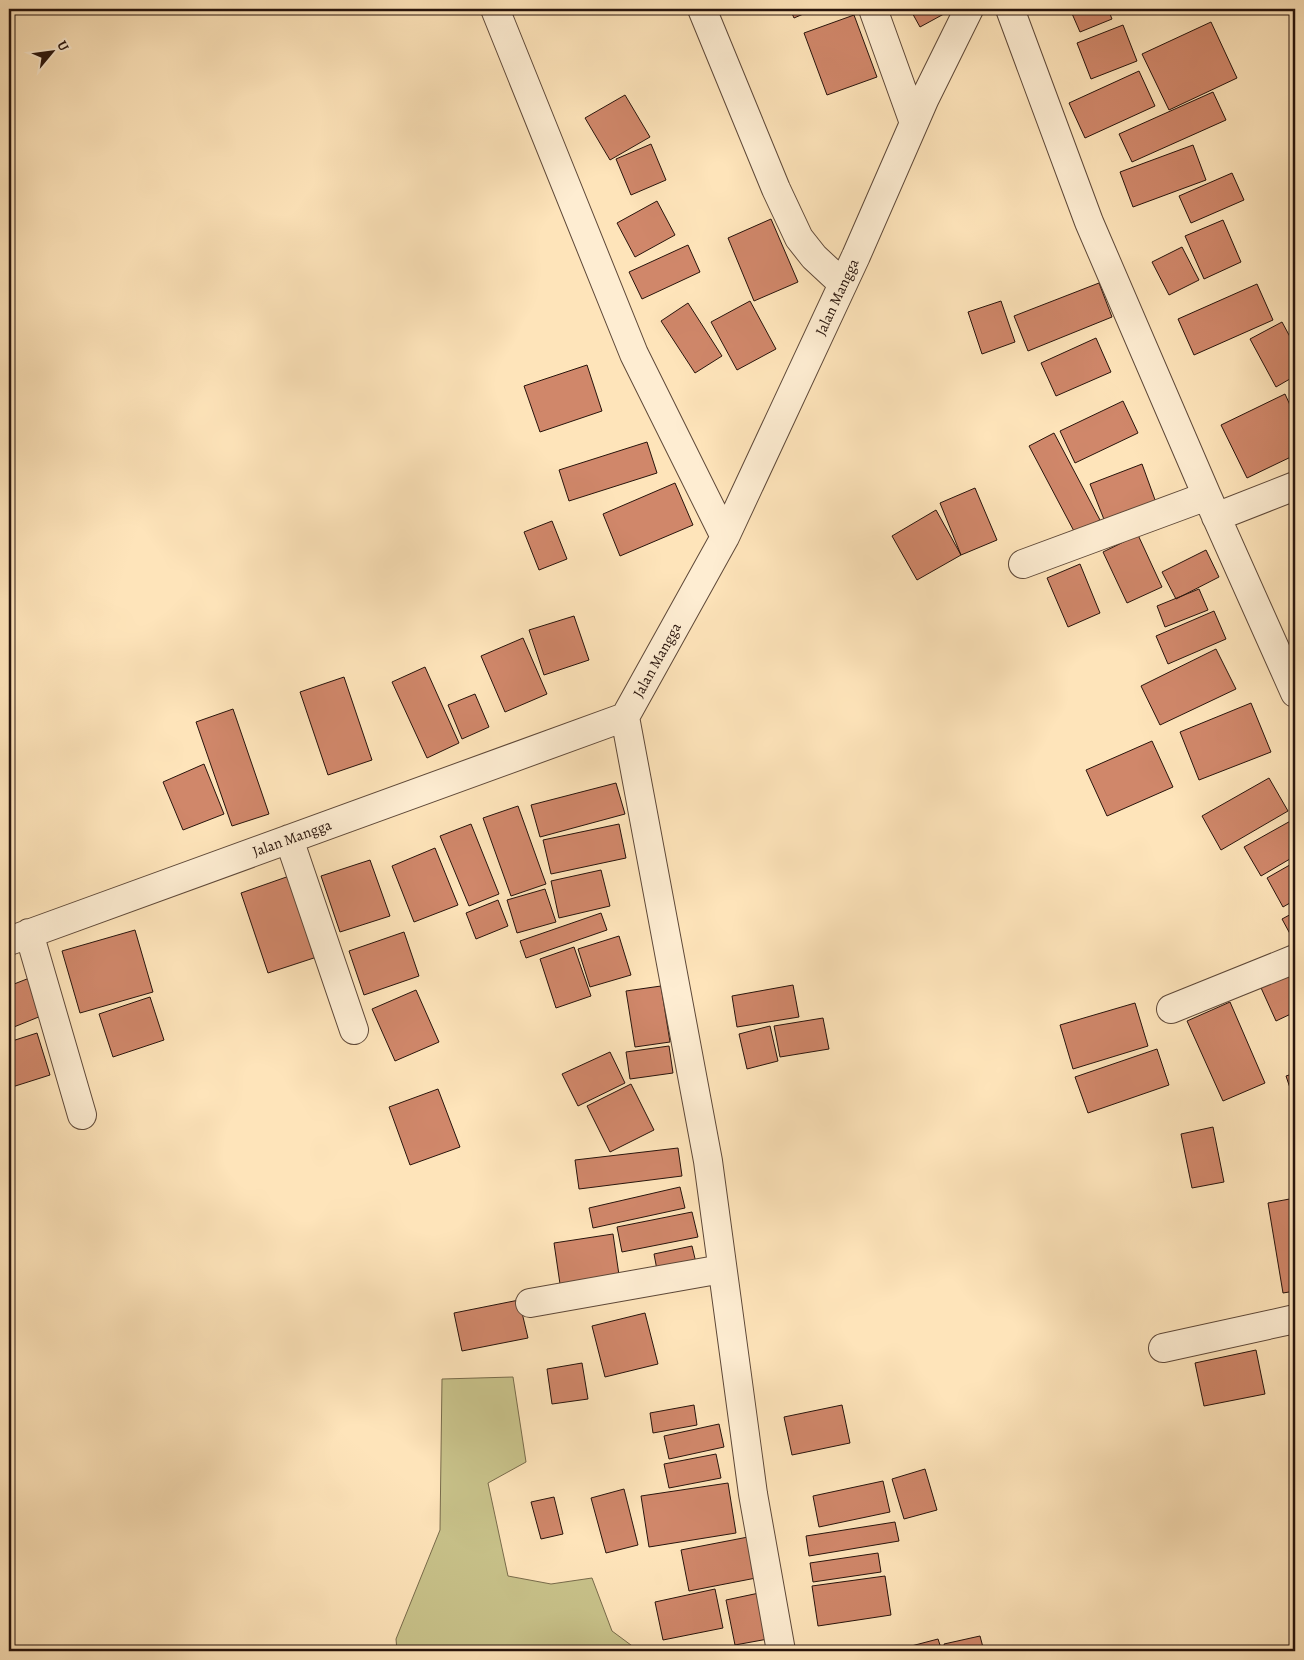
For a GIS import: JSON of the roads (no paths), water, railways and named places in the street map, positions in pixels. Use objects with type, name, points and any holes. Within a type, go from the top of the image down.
[{"type":"street","points":[[495,9],[634,354],[725,537]]},
{"type":"street","points":[[702,9],[776,190],[799,238],[814,257],[843,284]]},
{"type":"street","points":[[873,9],[914,123]]},
{"type":"street","name":"Jalan Mangga","points":[[19,937],[625,717],[725,537],[843,284],[914,123],[969,9]]},
{"type":"street","points":[[1010,9],[1089,222],[1211,507],[1295,693]]},
{"type":"street","points":[[1023,564],[1211,507],[1295,486]]},
{"type":"street","points":[[625,717],[708,1161],[752,1494],[781,1651]]},
{"type":"street","points":[[288,839],[354,1030]]},
{"type":"street","points":[[19,937],[82,1114]]},
{"type":"street","points":[[1171,1009],[1295,960]]},
{"type":"street","points":[[530,1303],[722,1269]]},
{"type":"street","points":[[1163,1348],[1295,1319]]}]
